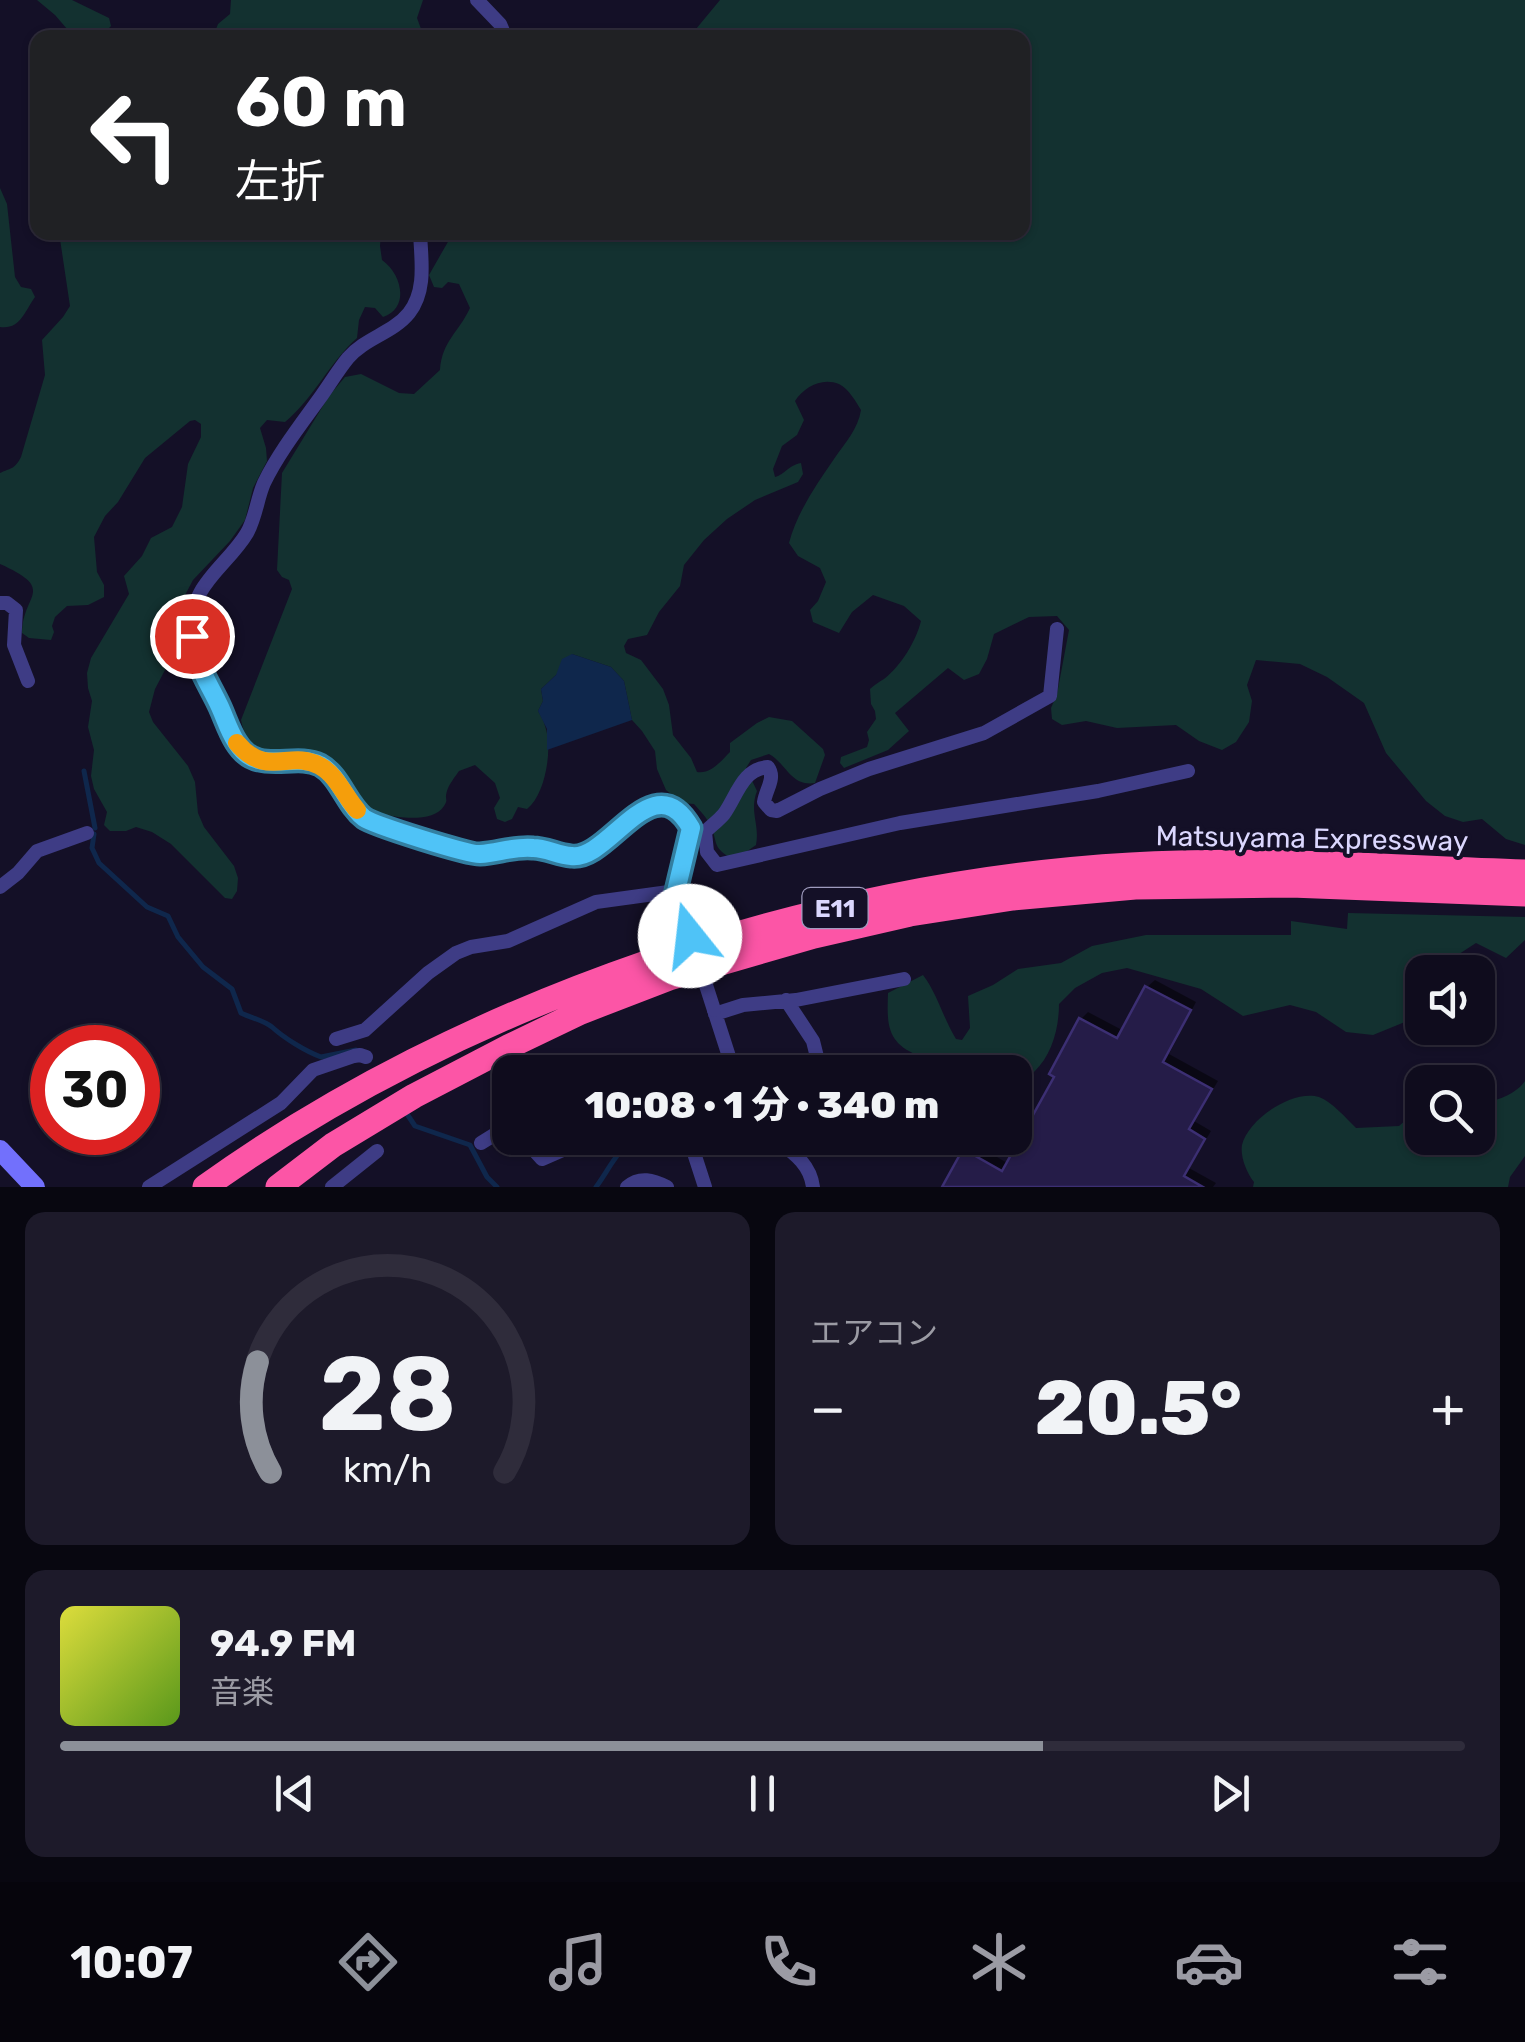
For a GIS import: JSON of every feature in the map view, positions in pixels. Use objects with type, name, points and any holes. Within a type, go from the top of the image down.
[{"type":"highway","name":"Matsuyama Expressway","points":[[205,1187],[312,1115],[496,1023],[658,958],[810,914],[1007,877],[1130,865],[1286,861],[1525,872]]},
{"type":"highway","name":"Matsuyama Expressway","points":[[278,1187],[414,1096],[508,1046],[669,978],[814,936],[910,914],[1013,898],[1135,887],[1290,885],[1525,894]]},
{"type":"main road","points":[[0,1150],[35,1187]]},
{"type":"street","points":[[477,0],[503,30]]},
{"type":"street","points":[[421,240],[423,274],[409,313],[352,352],[341,367],[266,480],[246,535],[200,593],[194,607],[193,652],[234,739],[250,758],[320,766],[364,818],[479,855],[534,848],[584,856],[644,810],[667,807],[698,830],[717,865],[900,824],[1098,791],[1188,770]]},
{"type":"street","points":[[0,603],[8,603],[16,610],[14,645],[28,681]]},
{"type":"street","points":[[729,1055],[677,894],[698,830],[724,814],[747,776],[760,767],[768,767],[772,772],[764,802],[777,810],[869,769],[984,734],[1050,696],[1057,629]]},
{"type":"street","points":[[0,887],[36,851],[87,833]]},
{"type":"street","points":[[336,1040],[364,1030],[456,953],[508,940],[596,902],[677,894]]},
{"type":"street","points":[[715,1012],[904,978]]},
{"type":"street","points":[[786,1000],[813,1041],[816,1055]]},
{"type":"street","points":[[149,1187],[281,1104],[313,1070],[360,1054],[366,1057]]},
{"type":"street","points":[[481,1142],[492,1136]]},
{"type":"street","points":[[332,1187],[377,1151]]},
{"type":"street","points":[[695,1155],[705,1187]]},
{"type":"street","points":[[797,1156],[810,1172],[813,1187]]},
{"type":"street","points":[[627,1187],[649,1179],[667,1187]]},
{"type":"green space","points":[[37,0],[72,0],[109,18],[111,26],[107,30],[68,30]]},
{"type":"green space","points":[[231,0],[423,0],[417,18],[421,30],[216,30],[230,14]]},
{"type":"green space","points":[[720,0],[1525,0],[1525,845],[1506,839],[1482,819],[1463,822],[1445,816],[1426,801],[1386,753],[1364,703],[1300,664],[1256,660],[1247,685],[1252,701],[1249,722],[1236,742],[1222,750],[1199,741],[1176,725],[1117,728],[1086,721],[1062,725],[1052,719],[1051,708],[1069,630],[1057,616],[1029,617],[994,634],[979,674],[964,680],[948,668],[895,713],[909,731],[888,750],[844,768],[841,757],[867,747],[867,732],[876,719],[870,689],[902,660],[921,621],[904,606],[873,595],[852,612],[839,633],[813,622],[810,610],[826,582],[820,568],[798,556],[789,543],[802,509],[850,436],[861,410],[846,389],[833,382],[814,385],[795,401],[804,420],[797,435],[782,446],[773,469],[775,477],[801,463],[803,474],[798,482],[755,500],[704,540],[684,565],[680,586],[647,635],[628,639],[624,646],[626,653],[641,660],[663,689],[673,735],[697,772],[715,766],[730,752],[730,743],[769,717],[792,721],[823,749],[825,755],[815,783],[794,778],[769,754],[751,760],[746,768],[757,791],[757,838],[756,845],[746,852],[729,857],[718,847],[708,820],[694,804],[682,803],[666,790],[655,751],[632,720],[624,681],[611,667],[572,654],[541,689],[543,701],[538,711],[545,724],[548,746],[539,793],[527,809],[518,807],[512,819],[505,822],[497,819],[494,808],[500,798],[495,783],[475,765],[459,771],[438,812],[405,818],[363,806],[339,773],[315,756],[261,751],[253,746],[241,720],[292,589],[289,580],[277,570],[282,473],[345,377],[361,374],[399,393],[414,394],[440,370],[447,344],[470,308],[459,284],[448,282],[442,288],[434,287],[429,275],[449,240],[1030,240],[1030,30],[696,29]]},
{"type":"green space","points":[[0,188],[7,204],[15,277],[35,297],[21,318],[7,327],[0,327]]},
{"type":"green space","points":[[60,240],[380,240],[382,260],[398,282],[400,299],[392,313],[383,317],[375,308],[365,307],[357,338],[305,402],[285,422],[267,420],[260,428],[267,461],[253,488],[245,520],[193,580],[184,597],[175,651],[155,689],[149,712],[188,766],[204,827],[234,866],[238,878],[232,899],[225,898],[171,844],[152,832],[136,827],[110,831],[104,825],[107,812],[91,776],[94,750],[88,727],[92,701],[87,673],[91,658],[129,594],[124,576],[142,556],[151,538],[172,527],[182,507],[188,464],[201,437],[201,424],[190,421],[145,458],[94,537],[104,597],[88,605],[67,606],[55,617],[51,640],[29,638],[22,633],[32,587],[28,580],[0,564],[0,473],[15,466],[21,457],[45,375],[42,340],[70,306]]},
{"type":"green space","points":[[1348,913],[1525,917],[1525,940],[1506,958],[1476,943],[1458,955],[1405,955],[1405,1022],[1373,1035],[1346,1032],[1316,1012],[1290,1005],[1243,1016],[1201,989],[1127,968],[1102,973],[1075,988],[1059,1004],[1050,1049],[1032,1074],[1032,1055],[917,1055],[899,1044],[890,1030],[888,993],[923,975],[956,1039],[962,1040],[970,1028],[968,996],[1018,969],[1061,963],[1092,946],[1146,935],[1291,935],[1291,921],[1347,929]]},
{"type":"green space","points":[[1525,1081],[1525,1156],[1510,1177],[1508,1187],[1253,1187],[1243,1160],[1246,1135],[1262,1116],[1285,1102],[1308,1096],[1324,1099],[1356,1128],[1399,1126],[1405,1121],[1405,1155],[1495,1155],[1495,1100]]},
{"type":"water","points":[[572,654],[611,667],[624,681],[632,720],[547,750],[547,729],[538,711],[543,701],[541,689],[556,675],[562,659]]},
{"type":"building","points":[[1145,986],[1191,1010],[1163,1062],[1212,1089],[1189,1129],[1205,1139],[1184,1176],[1203,1187],[942,1187],[960,1155],[974,1155],[1002,1171],[1011,1155],[1032,1155],[1032,1117],[1054,1077],[1049,1074],[1079,1018],[1117,1038]]},
{"type":"waterway","points":[[84,771],[95,828]]},
{"type":"waterway","points":[[94,834],[92,848],[99,863],[147,907],[168,916],[178,937],[203,967],[232,989],[241,1013],[321,1057],[356,1050]]},
{"type":"waterway","points":[[405,1111],[415,1126],[470,1145],[487,1177],[497,1187]]},
{"type":"waterway","points":[[596,1187],[619,1155]]},
{"type":"slow traffic","points":[[237,743],[250,758],[262,762],[310,762],[320,766],[357,810]]},
{"type":"route","points":[[192,636],[200,668],[234,739],[250,758],[320,766],[364,818],[402,833],[479,855],[534,848],[584,856],[644,810],[656,806],[676,810],[691,828],[676,891],[690,936]]}]
